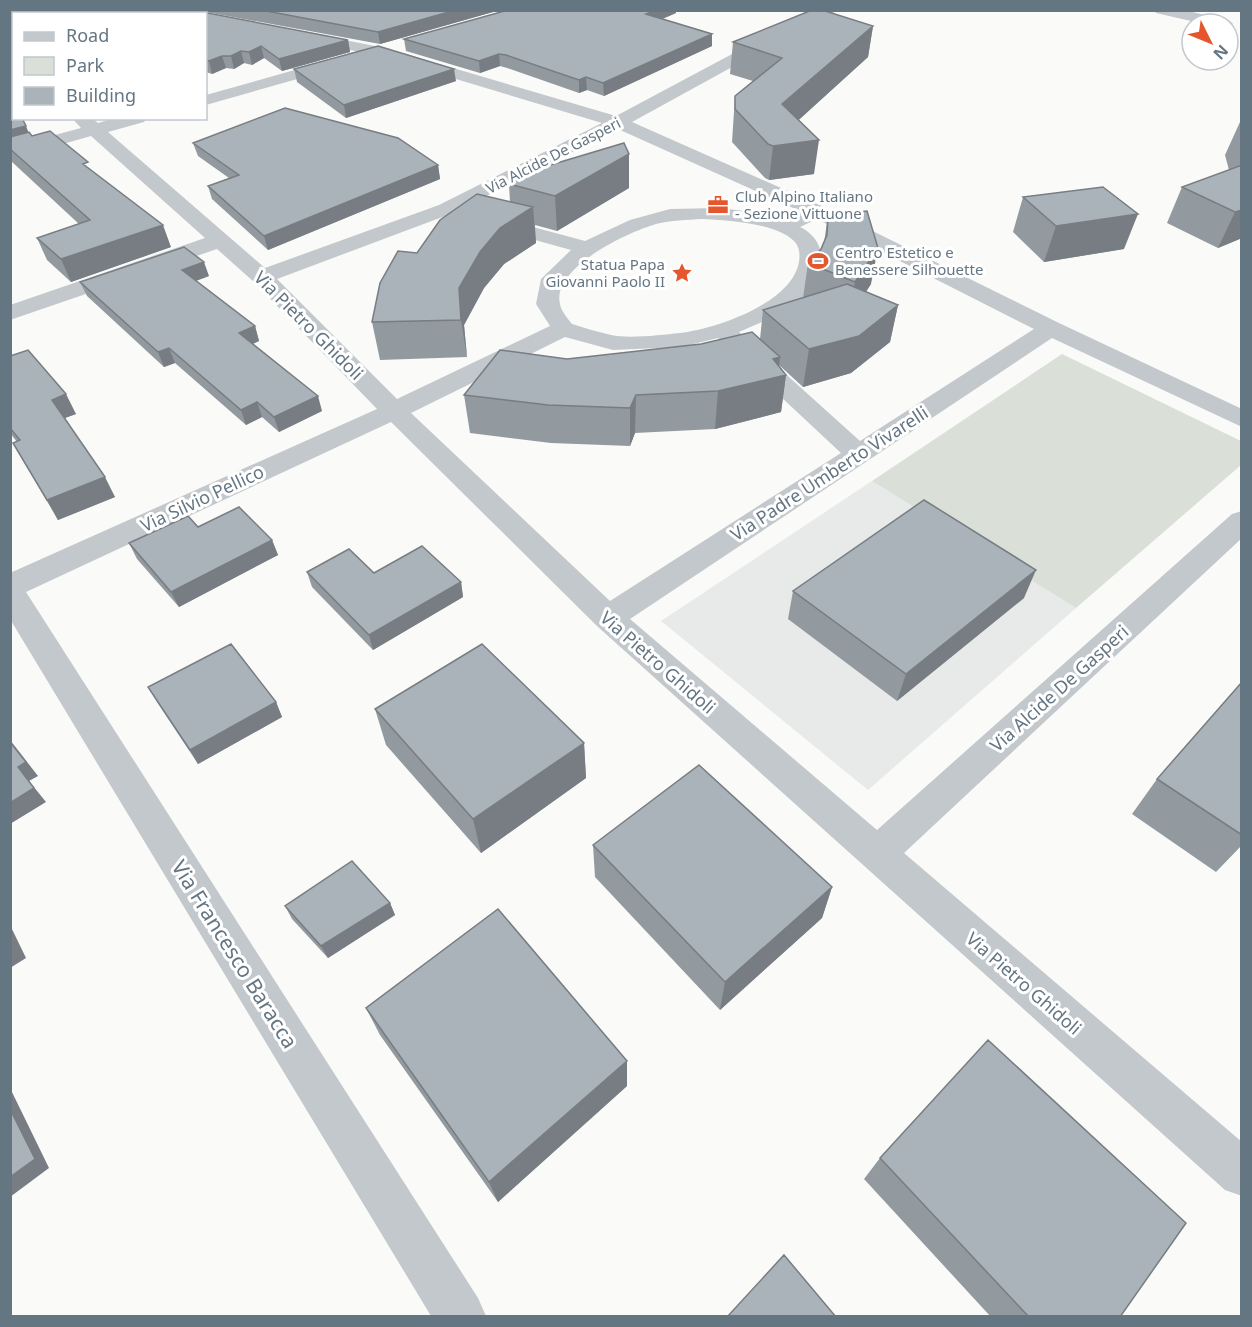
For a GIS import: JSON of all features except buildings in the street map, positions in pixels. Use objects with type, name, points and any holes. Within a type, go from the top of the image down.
[{"type":"street","name":"Via Alcide De Gasperi","points":[[262,277],[446,209],[618,122],[818,14],[833,10]]},
{"type":"street","points":[[1161,10],[1180,14]]},
{"type":"street","points":[[287,34],[379,51],[618,122],[817,211],[1051,328],[1242,419]]},
{"type":"street","points":[[207,100],[414,42]]},
{"type":"street","points":[[10,153],[88,124],[121,120]]},
{"type":"street","name":"Via Pietro Ghidoli","points":[[88,124],[262,277],[394,411],[608,618],[1242,1173]]},
{"type":"street","points":[[446,209],[587,249]]},
{"type":"street","points":[[783,227],[817,211]]},
{"type":"street","points":[[718,213],[767,221],[783,227],[801,236],[811,251],[809,271],[791,296],[761,313],[723,330],[681,340],[613,343],[563,329],[548,304],[552,279],[587,249],[619,231],[656,218],[718,213]]},
{"type":"street","points":[[10,313],[221,240]]},
{"type":"street","name":"Via Padre Umberto Vivarelli","points":[[608,618],[1051,328]]},
{"type":"street","name":"Via Silvio Pellico","points":[[10,586],[394,411],[563,329]]},
{"type":"street","points":[[723,330],[858,454]]},
{"type":"street","name":"Via Alcide De Gasperi","points":[[877,854],[1242,521]]},
{"type":"street","name":"Via Francesco Baracca","points":[[10,592],[460,1317]]},
{"type":"shaded area","points":[[872,481],[1076,608],[868,790],[661,621]]},
{"type":"green space","points":[[1062,354],[1241,441],[1241,465],[1076,608],[872,481]]},
{"type":"place","name":"Club Alpino Italiano - Sezione Vittuone","points":[[718,205]]},
{"type":"place","name":"Centro Estetico e Benessere Silhouette","points":[[818,261]]},
{"type":"place","name":"Statua Papa Giovanni Paolo II","points":[[682,273]]}]
